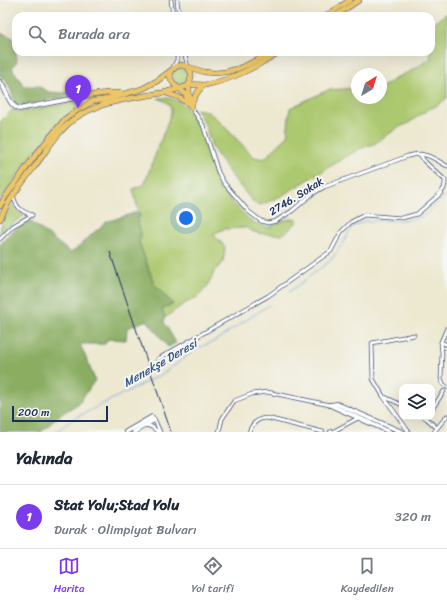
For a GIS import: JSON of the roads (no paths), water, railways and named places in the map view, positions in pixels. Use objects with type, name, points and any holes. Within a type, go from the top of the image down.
[{"type":"main road","points":[[332,12],[350,0]]},
{"type":"main road","points":[[341,12],[359,0]]},
{"type":"main road","points":[[0,206],[23,171],[65,119],[76,111],[94,101],[103,100],[152,85],[180,66],[204,72],[224,72],[237,69],[264,56]]},
{"type":"main road","points":[[0,219],[13,194],[58,134],[81,114],[93,108],[112,102],[164,92],[189,85],[204,85],[231,77],[256,66],[273,56]]},
{"type":"main road","points":[[188,67],[192,74],[189,85],[191,107]]},
{"type":"main road","points":[[172,70],[170,79],[187,97],[191,107]]},
{"type":"main road","points":[[191,107],[197,91],[204,85]]},
{"type":"main road","points":[[164,92],[182,99],[191,107]]},
{"type":"main road","points":[[85,96],[108,93],[128,93]]},
{"type":"main road","points":[[85,96],[112,102]]},
{"type":"main road","points":[[85,96],[90,101],[89,104]]},
{"type":"street","points":[[171,0],[172,12]]},
{"type":"street","points":[[178,0],[179,12]]},
{"type":"street","points":[[172,70],[177,60],[177,56]]},
{"type":"street","points":[[185,56],[188,67]]},
{"type":"street","points":[[0,82],[6,90],[12,105],[18,109],[85,96]]},
{"type":"street","name":"2746. Sokak","points":[[191,107],[203,125],[215,166],[224,183],[240,203],[256,219],[264,223],[273,222],[279,219],[292,211],[312,194],[324,187],[408,156],[420,154]]},
{"type":"street","points":[[420,154],[430,156],[447,166]]},
{"type":"street","points":[[158,359],[277,290],[331,251],[341,232],[351,222],[364,215],[402,218],[416,214],[441,193],[445,184],[445,180],[424,161],[420,154]]},
{"type":"street","points":[[0,239],[14,226],[32,214],[22,211],[15,202],[13,194]]},
{"type":"street","points":[[447,328],[441,342],[441,378],[443,384],[447,387]]},
{"type":"street","points":[[409,432],[383,396],[373,379],[372,343],[414,335]]},
{"type":"street","points":[[441,342],[447,344]]},
{"type":"street","points":[[435,404],[444,391]]},
{"type":"street","points":[[219,432],[222,419],[234,401],[252,394],[267,392],[330,405],[337,404],[390,432]]},
{"type":"street","points":[[383,396],[399,404]]},
{"type":"street","points":[[330,432],[359,416]]},
{"type":"street","points":[[359,416],[402,432]]},
{"type":"street","points":[[434,432],[447,416]]},
{"type":"street","points":[[134,432],[146,425],[153,418]]},
{"type":"street","points":[[126,432],[153,418]]},
{"type":"street","points":[[153,418],[159,432]]},
{"type":"street","points":[[249,432],[252,425],[256,421],[263,418],[323,432]]},
{"type":"street","points":[[428,420],[437,428]]},
{"type":"street","points":[[146,425],[159,432]]},
{"type":"waterway","name":"Menekşe Deresi","points":[[289,292],[330,261],[342,245],[352,227],[364,221],[408,220],[422,217],[447,194]]},
{"type":"waterway","name":"Menekşe Deresi","points":[[56,432],[73,419],[164,373],[198,348],[215,341],[269,305]]},
{"type":"railway","points":[[110,252],[171,432]]},
{"type":"place","name":"Stat Yolu;Stad Yolu","points":[[78,108]]}]
